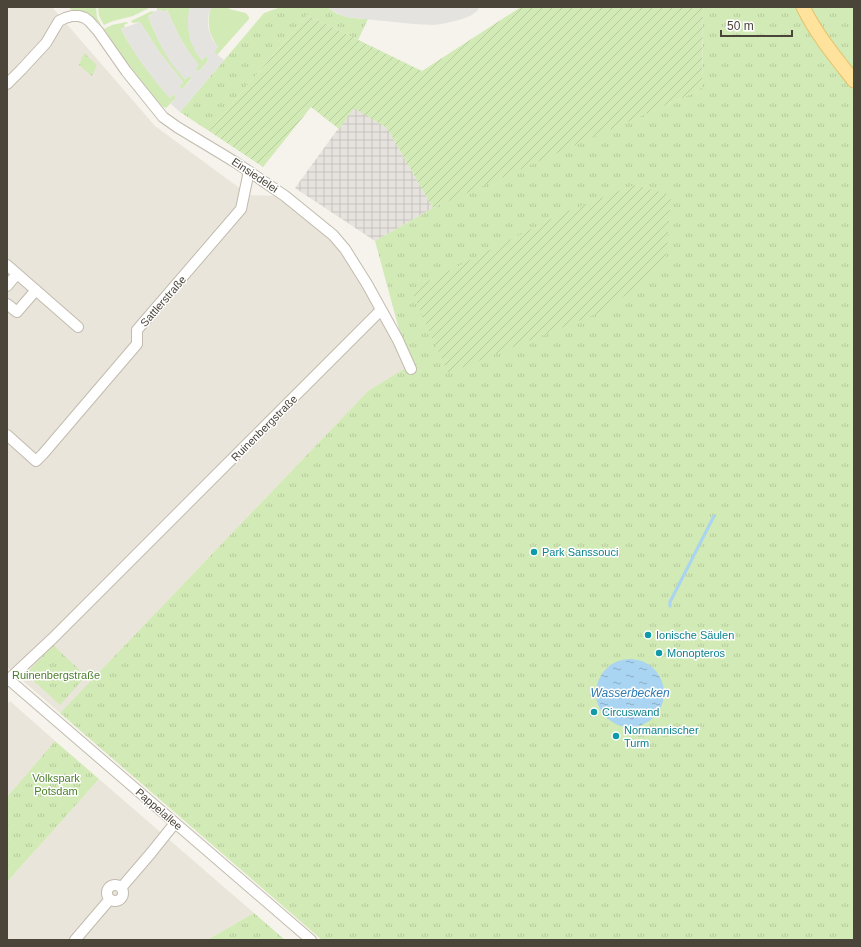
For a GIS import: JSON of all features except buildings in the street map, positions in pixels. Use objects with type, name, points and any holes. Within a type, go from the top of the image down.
[{"type":"main road","points":[[804,7],[807,15],[821,36],[854,81]]},
{"type":"street","points":[[7,84],[46,42],[59,21],[66,18],[65,7]]},
{"type":"street","name":"Einsiedelei","points":[[66,18],[79,16],[90,21],[126,71],[164,117],[177,128],[249,171],[285,196],[333,235],[345,249],[381,310],[398,340],[411,369]]},
{"type":"street","name":"Sattlerstraße","points":[[7,435],[36,461],[43,454],[137,344],[137,330],[241,209],[249,171]]},
{"type":"street","points":[[7,265],[78,327]]},
{"type":"street","points":[[7,286],[17,274]]},
{"type":"street","points":[[7,304],[17,312],[36,290]]},
{"type":"street","name":"Ruinenbergstraße","points":[[8,680],[53,638],[381,310]]},
{"type":"street","name":"Pappelallee","points":[[8,680],[311,940]]},
{"type":"street","points":[[75,940],[110,899],[107,891],[110,887],[118,885],[121,888],[175,823]]},
{"type":"shaded area","points":[[7,7],[52,7],[155,126],[249,195],[285,196],[333,235],[409,366],[368,391],[60,713],[7,667]]},
{"type":"shaded area","points":[[190,7],[211,8],[208,17],[208,27],[212,39],[218,47],[214,52],[224,60],[180,112],[171,104],[175,99],[175,95],[174,94],[170,98],[156,82],[136,55],[121,29],[140,22],[160,53],[183,82],[179,87],[183,88],[190,81],[191,77],[189,76],[185,80],[171,63],[158,40],[148,16],[160,9],[162,12],[167,10],[179,36],[199,65],[195,70],[199,71],[208,59],[205,57],[202,61],[196,53],[190,40],[188,16]]},
{"type":"shaded area","points":[[330,7],[480,7],[470,16],[447,23],[434,25],[345,17],[330,9]]},
{"type":"shaded area","points":[[354,107],[387,128],[433,208],[375,241],[295,188]]},
{"type":"shaded area","points":[[10,701],[55,741],[7,797],[7,704]]},
{"type":"shaded area","points":[[99,779],[254,913],[207,940],[7,940],[7,882]]},
{"type":"green space","points":[[69,7],[96,7],[97,18],[102,26],[90,15],[73,11]]},
{"type":"green space","points":[[98,7],[151,7],[133,16],[104,25],[99,16]]},
{"type":"green space","points":[[158,7],[190,7],[188,21],[191,41],[202,60],[205,57],[208,59],[199,71],[195,70],[190,54],[179,36],[167,10],[163,12],[157,10]]},
{"type":"green space","points":[[209,7],[225,7],[246,13],[249,17],[249,19],[217,55],[214,52],[218,47],[212,38],[209,28],[209,13],[211,8]]},
{"type":"green space","points":[[281,7],[328,7],[332,11],[352,18],[368,19],[358,40],[307,15],[209,131],[180,112],[264,13]]},
{"type":"green space","points":[[521,7],[703,7],[702,89],[433,208],[387,128],[354,108],[339,129],[311,107],[263,167],[209,131],[307,15],[422,71]]},
{"type":"green space","name":"Park Sanssouci","points":[[703,7],[854,7],[854,940],[322,940],[60,713],[368,391],[412,364],[403,344],[375,241],[433,208],[458,196],[702,89]]},
{"type":"green space","points":[[152,11],[154,12],[153,14],[148,16],[155,33],[173,65],[185,79],[189,76],[191,77],[183,88],[179,87],[183,82],[160,53],[140,22],[133,23],[131,21]]},
{"type":"green space","points":[[128,23],[124,25],[125,27],[121,29],[137,56],[170,98],[174,94],[176,95],[175,99],[166,108],[163,107],[148,91],[104,29],[112,25]]},
{"type":"green space","points":[[84,53],[97,65],[92,76],[79,65]]},
{"type":"green space","points":[[634,185],[671,195],[666,259],[653,276],[601,312],[448,373],[411,290],[561,214]]},
{"type":"green space","name":"Ruinenbergstraße","points":[[53,645],[86,676],[60,705],[26,674]]},
{"type":"green space","name":"Volkspark Potsdam","points":[[55,741],[99,779],[7,882],[7,797]]},
{"type":"green space","points":[[254,913],[285,940],[207,940]]},
{"type":"water","name":"Wasserbecken","points":[[630,659],[643,662],[654,669],[661,680],[664,693],[661,706],[654,717],[643,724],[630,727],[617,724],[606,717],[599,706],[596,693],[599,680],[606,669],[617,662]]},
{"type":"waterway","points":[[670,606],[670,602],[714,516]]},
{"type":"place","name":"Park Sanssouci","points":[[534,552]]},
{"type":"place","name":"Ionische Säulen","points":[[648,635]]},
{"type":"place","name":"Monopteros","points":[[659,653]]},
{"type":"place","name":"Circuswand","points":[[594,712]]},
{"type":"place","name":"Normannischer Turm","points":[[616,736]]}]
